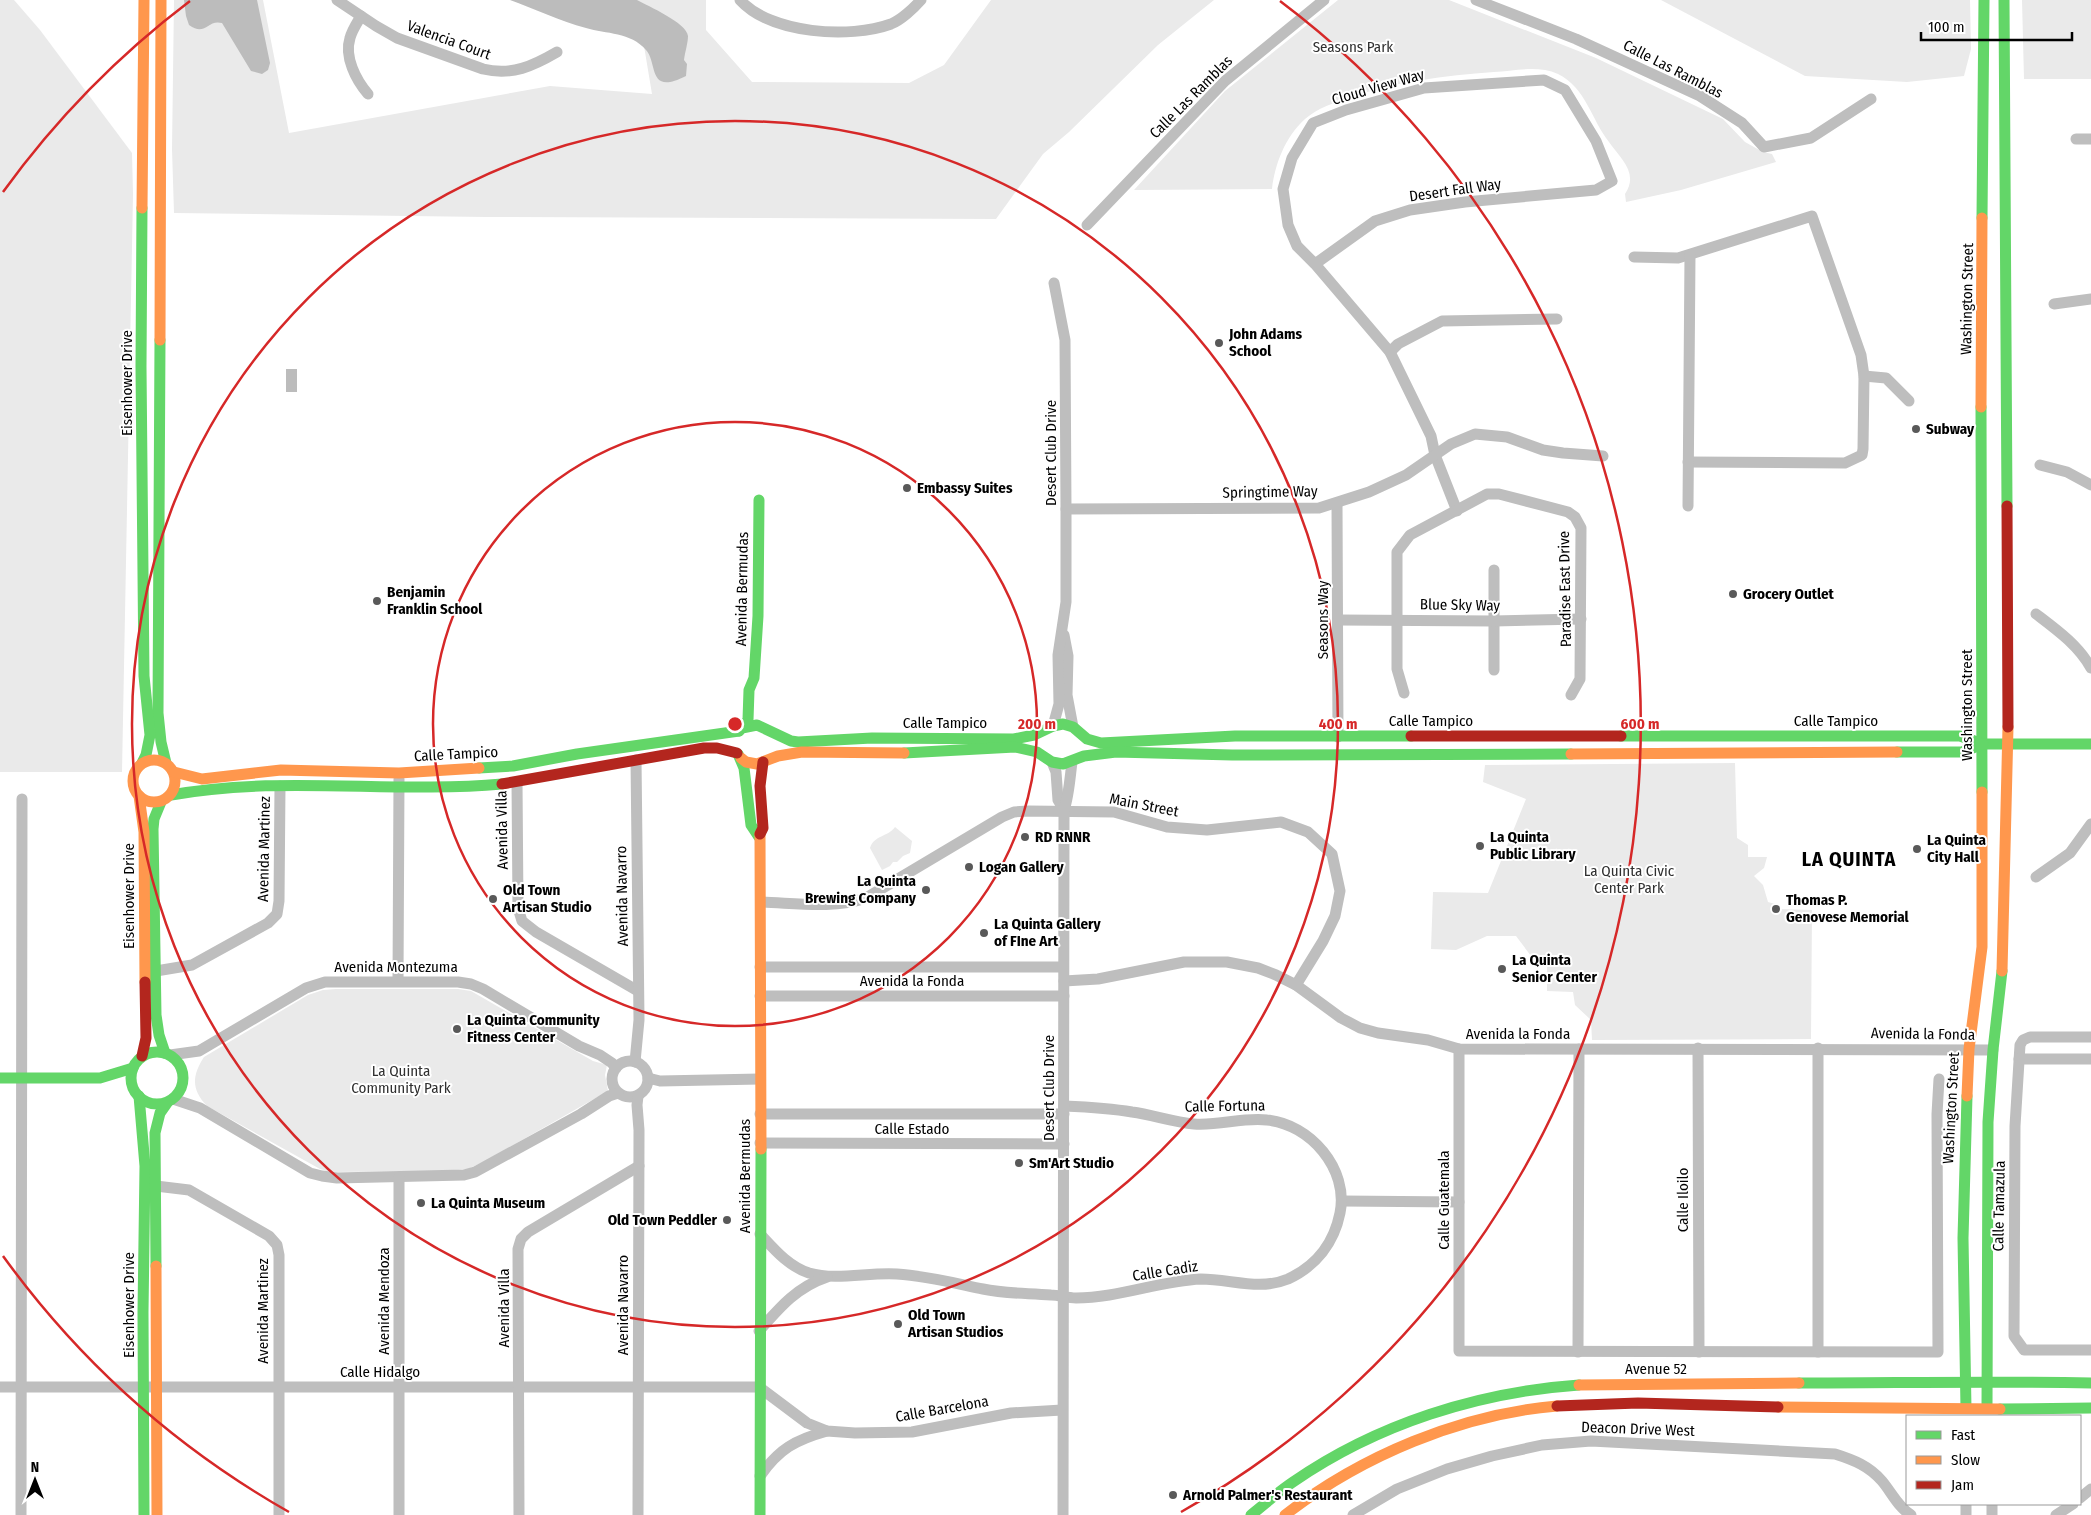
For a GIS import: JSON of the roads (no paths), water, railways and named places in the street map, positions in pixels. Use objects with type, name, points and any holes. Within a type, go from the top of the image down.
[{"type":"main road","name":"Eisenhower Drive","points":[[144,0],[142,314],[144,676],[150,735],[148,750],[142,763],[134,773],[133,785],[139,796],[143,819],[150,972],[157,1025],[168,1054],[176,1059],[184,1072],[182,1087],[160,1113],[155,1133],[157,1515]]},
{"type":"main road","points":[[139,796],[149,802],[161,802],[171,795],[176,784],[174,772],[166,763],[161,742],[158,713],[161,0]]},
{"type":"main road","name":"Washington Street","points":[[1966,1412],[1963,1219],[1964,1143],[1969,1049],[1982,947],[1981,393],[1984,0]]},
{"type":"main road","points":[[1988,1412],[1988,1122],[1993,1050],[2002,970],[2008,744],[2004,393],[2004,0]]},
{"type":"main road","points":[[142,314],[150,330],[150,374],[159,380]]},
{"type":"main road","name":"Avenida Bermudas","points":[[758,500],[758,607],[754,678],[749,690],[748,720],[735,741],[744,768],[750,825],[759,837]]},
{"type":"main road","points":[[144,607],[152,625],[159,629]]},
{"type":"main road","name":"Avenida Bermudas","points":[[754,678],[760,689],[760,710],[775,742],[774,749],[765,761],[760,786],[763,828],[759,837],[761,902],[760,1515]]},
{"type":"main road","name":"Calle Tampico","points":[[174,772],[202,779],[281,770],[399,773],[513,766],[576,754],[741,730],[756,724],[767,728],[779,737],[798,742],[870,738],[1014,739],[1034,735],[1063,724],[1075,729],[1087,739],[1101,743],[1235,736],[1447,735],[1960,736],[1983,744],[2091,744]]},
{"type":"main road","name":"Desert Club Drive","points":[[1050,761],[1045,754],[1042,743],[1051,728]]},
{"type":"main road","name":"Desert Club Drive","points":[[1074,761],[1082,746],[1075,729]]},
{"type":"main road","points":[[1232,755],[1272,748],[1333,745],[1338,737]]},
{"type":"main road","name":"Calle Tampico","points":[[171,795],[217,788],[468,786],[517,782],[704,748],[717,748],[739,755],[751,764],[802,752],[899,753],[1015,747],[1037,752],[1050,761],[1063,764],[1084,756],[1116,752],[1232,755],[1962,752],[1983,744]]},
{"type":"main road","points":[[142,763],[154,760],[166,763]]},
{"type":"main road","name":"Eisenhower Drive","points":[[144,1515],[144,1152],[143,1120],[131,1076],[133,1068],[142,1056],[146,1038],[150,972],[153,829],[154,819],[161,802]]},
{"type":"main road","points":[[142,1056],[156,1051],[168,1054]]},
{"type":"main road","points":[[100,1078],[133,1068]]},
{"type":"main road","points":[[0,1078],[100,1078],[125,1084],[152,1104],[170,1101]]},
{"type":"main road","name":"Avenue 52","points":[[1252,1515],[1293,1482],[1340,1454],[1388,1430],[1475,1400],[1528,1390],[1586,1384],[1987,1381],[2091,1383]]},
{"type":"main road","points":[[1285,1515],[1323,1487],[1367,1463],[1422,1438],[1476,1422],[1528,1410],[1580,1404],[1638,1403],[1966,1412],[2091,1408]]},
{"type":"street","name":"Valencia Court","points":[[337,0],[397,38],[494,72],[514,72],[557,52]]},
{"type":"street","points":[[740,0],[773,22],[801,30],[863,31],[893,24],[921,0]]},
{"type":"street","name":"Calle Las Ramblas","points":[[1087,225],[1225,81],[1324,0]]},
{"type":"street","name":"Calle Las Ramblas","points":[[1476,0],[1576,38],[1700,96],[1742,123],[1764,147],[1811,138],[1871,99]]},
{"type":"street","points":[[361,16],[350,36],[348,47],[354,74],[368,94]]},
{"type":"street","name":"Cloud View Way","points":[[1457,511],[1435,455],[1431,436],[1390,352],[1298,246],[1288,225],[1283,189],[1292,158],[1313,123],[1346,110],[1424,88],[1544,80],[1565,90],[1596,141],[1612,181]]},
{"type":"street","points":[[2076,139],[2091,139]]},
{"type":"street","name":"Desert Fall Way","points":[[1315,264],[1375,221],[1410,210],[1465,202],[1596,190],[1612,181]]},
{"type":"street","points":[[1634,257],[1678,258],[1812,216],[1861,355],[1864,376],[1862,455],[1845,463],[1688,462]]},
{"type":"street","points":[[1688,506],[1690,255]]},
{"type":"street","name":"Desert Club Drive","points":[[1051,728],[1059,704],[1058,655],[1066,602],[1065,340],[1054,284]]},
{"type":"street","points":[[2054,304],[2091,298]]},
{"type":"street","points":[[1390,352],[1398,344],[1442,321],[1557,319]]},
{"type":"street","points":[[1864,376],[1886,378],[1909,401]]},
{"type":"street","name":"Springtime Way","points":[[1066,509],[1309,508],[1337,503],[1369,492],[1406,475],[1464,437],[1485,434],[1507,436],[1550,451],[1603,456]]},
{"type":"street","points":[[2040,465],[2066,472],[2091,485]]},
{"type":"street","name":"Paradise East Drive","points":[[1457,511],[1479,497],[1487,494],[1500,494],[1556,508],[1575,517],[1581,528],[1582,541],[1580,679],[1570,695]]},
{"type":"street","name":"Seasons Way","points":[[1337,503],[1338,737]]},
{"type":"street","points":[[1404,693],[1397,669],[1396,552],[1410,535],[1457,511]]},
{"type":"street","points":[[1494,570],[1494,670]]},
{"type":"street","points":[[2036,614],[2065,636],[2091,668]]},
{"type":"street","name":"Blue Sky Way","points":[[1339,620],[1494,621],[1581,619]]},
{"type":"street","name":"Desert Club Drive","points":[[1062,624],[1068,656],[1067,695],[1075,729]]},
{"type":"street","name":"Avenida Navarro","points":[[635,1062],[639,1020],[636,760]]},
{"type":"street","name":"Desert Club Drive","points":[[1050,761],[1056,772],[1058,800],[1064,810]]},
{"type":"street","name":"Desert Club Drive","points":[[1063,1515],[1064,810],[1068,797],[1068,781],[1074,761]]},
{"type":"street","points":[[398,981],[399,773]]},
{"type":"street","name":"Avenida Villa","points":[[517,782],[518,908],[522,921],[536,932],[638,991]]},
{"type":"street","name":"Avenida Martinez","points":[[150,972],[192,965],[268,923],[277,914],[280,901],[280,786]]},
{"type":"street","points":[[22,799],[22,1515]]},
{"type":"street","name":"Main Street","points":[[761,902],[854,902],[866,898],[1002,817],[1014,812],[1064,810],[1114,812],[1167,826],[1207,830],[1281,822],[1308,832],[1332,854],[1340,891],[1335,916],[1296,985]]},
{"type":"street","points":[[2036,877],[2070,853],[2091,824]]},
{"type":"street","name":"Avenida la Fonda","points":[[1064,981],[1098,979],[1184,962],[1208,961],[1258,968],[1296,985],[1341,1018],[1360,1028],[1378,1033],[1428,1040],[1459,1049],[1818,1048],[1993,1050]]},
{"type":"street","name":"Avenida la Fonda","points":[[760,967],[1064,967]]},
{"type":"street","name":"Avenida Montezuma","points":[[168,1054],[199,1051],[306,988],[325,982],[458,982],[483,989],[579,1046],[600,1055],[616,1068]]},
{"type":"street","name":"Avenida la Fonda","points":[[760,996],[1064,996]]},
{"type":"street","points":[[2091,1037],[2030,1037],[2023,1040],[2020,1045],[2018,1059],[2091,1059]]},
{"type":"street","name":"Calle Iloilo","points":[[1698,1048],[1699,1352]]},
{"type":"street","points":[[1818,1048],[1818,1352]]},
{"type":"street","name":"Calle Guatemala","points":[[1459,1049],[1459,1351],[1578,1352]]},
{"type":"street","points":[[1579,1049],[1578,1352],[1938,1352],[1937,1114],[1939,1079]]},
{"type":"street","name":"Calle Tamazula","points":[[2018,1059],[2015,1126],[2014,1336],[2024,1350],[2091,1350]]},
{"type":"street","points":[[170,1101],[190,1104],[210,1114],[310,1172],[338,1178],[464,1174],[475,1172],[609,1096],[618,1093],[632,1098],[638,1096],[647,1085],[648,1078],[642,1065],[628,1061],[616,1068],[612,1081],[618,1093]]},
{"type":"street","points":[[648,1078],[660,1081],[760,1079]]},
{"type":"street","name":"Avenida Navarro","points":[[638,1096],[636,1105],[639,1130],[638,1515]]},
{"type":"street","name":"Calle Estado","points":[[760,1114],[1064,1110]]},
{"type":"street","name":"Calle Fortuna","points":[[1064,1110],[1133,1112],[1177,1122],[1196,1124],[1264,1119],[1284,1122],[1301,1131],[1317,1145],[1330,1161],[1339,1181],[1342,1202]]},
{"type":"street","name":"Calle Estado","points":[[760,1143],[1064,1144]]},
{"type":"street","name":"Avenida Villa","points":[[519,1515],[518,1250],[521,1239],[528,1232],[639,1166]]},
{"type":"street","name":"Avenida Mendoza","points":[[399,1515],[400,1176]]},
{"type":"street","name":"Avenida Martinez","points":[[156,1186],[188,1190],[269,1236],[276,1245],[279,1255],[279,1515]]},
{"type":"street","points":[[1342,1202],[1459,1202]]},
{"type":"street","name":"Calle Cadiz","points":[[760,1234],[782,1257],[800,1270],[831,1276],[894,1273],[917,1275],[1005,1293],[1074,1298],[1102,1296],[1200,1280],[1220,1280],[1242,1284],[1265,1285],[1285,1280],[1306,1270],[1321,1255],[1335,1232],[1342,1202]]},
{"type":"street","name":"Calle Cadiz","points":[[759,1331],[793,1294],[815,1281],[831,1276]]},
{"type":"street","name":"Calle Hidalgo","points":[[0,1387],[759,1387]]},
{"type":"street","name":"Calle Barcelona","points":[[759,1387],[808,1423],[827,1431]]},
{"type":"street","name":"Calle Barcelona","points":[[760,1477],[771,1460],[782,1450],[808,1436],[827,1431],[875,1434],[912,1432],[1011,1413],[1062,1410]]},
{"type":"street","name":"Deacon Drive West","points":[[1353,1515],[1397,1489],[1447,1469],[1492,1456],[1542,1445],[1591,1441],[1835,1454],[1860,1462],[1882,1480],[1904,1510],[1911,1515]]},
{"type":"street","points":[[2081,1497],[2091,1489]]},
{"type":"street","points":[[2056,1515],[2071,1505]]},
{"type":"place","name":"John Adams School","points":[[1219,343]]},
{"type":"place","name":"Subway","points":[[1916,429]]},
{"type":"place","name":"Embassy Suites","points":[[907,488]]},
{"type":"place","name":"Grocery Outlet","points":[[1733,594]]},
{"type":"place","name":"Benjamin Franklin School","points":[[377,601]]},
{"type":"place","name":"RD RNNR","points":[[1025,837]]},
{"type":"place","name":"La Quinta Public Library","points":[[1480,846]]},
{"type":"place","name":"La Quinta City Hall","points":[[1917,849]]},
{"type":"place","name":"Logan Gallery","points":[[969,867]]},
{"type":"place","name":"La Quinta Brewing Company","points":[[926,890]]},
{"type":"place","name":"Old Town Artisan Studio","points":[[493,899]]},
{"type":"place","name":"Thomas P. Genovese Memorial","points":[[1776,909]]},
{"type":"place","name":"La Quinta Gallery of FIne Art","points":[[984,933]]},
{"type":"place","name":"La Quinta Senior Center","points":[[1502,969]]},
{"type":"place","name":"La Quinta Community Fitness Center","points":[[457,1029]]},
{"type":"place","name":"Sm'Art Studio","points":[[1019,1163]]},
{"type":"place","name":"La Quinta Museum","points":[[421,1203]]},
{"type":"place","name":"Old Town Peddler","points":[[727,1220]]},
{"type":"place","name":"Old Town Artisan Studios","points":[[898,1324]]},
{"type":"place","name":"Arnold Palmer's Restaurant","points":[[1173,1495]]},
{"type":"district","name":"LA QUINTA","points":[[1849,859]]},
{"type":"park label","name":"Seasons Park","points":[[1353,47]]},
{"type":"park label","name":"La Quinta Civic Center Park","points":[[1629,880]]},
{"type":"park label","name":"La Quinta Community Park","points":[[401,1080]]}]
